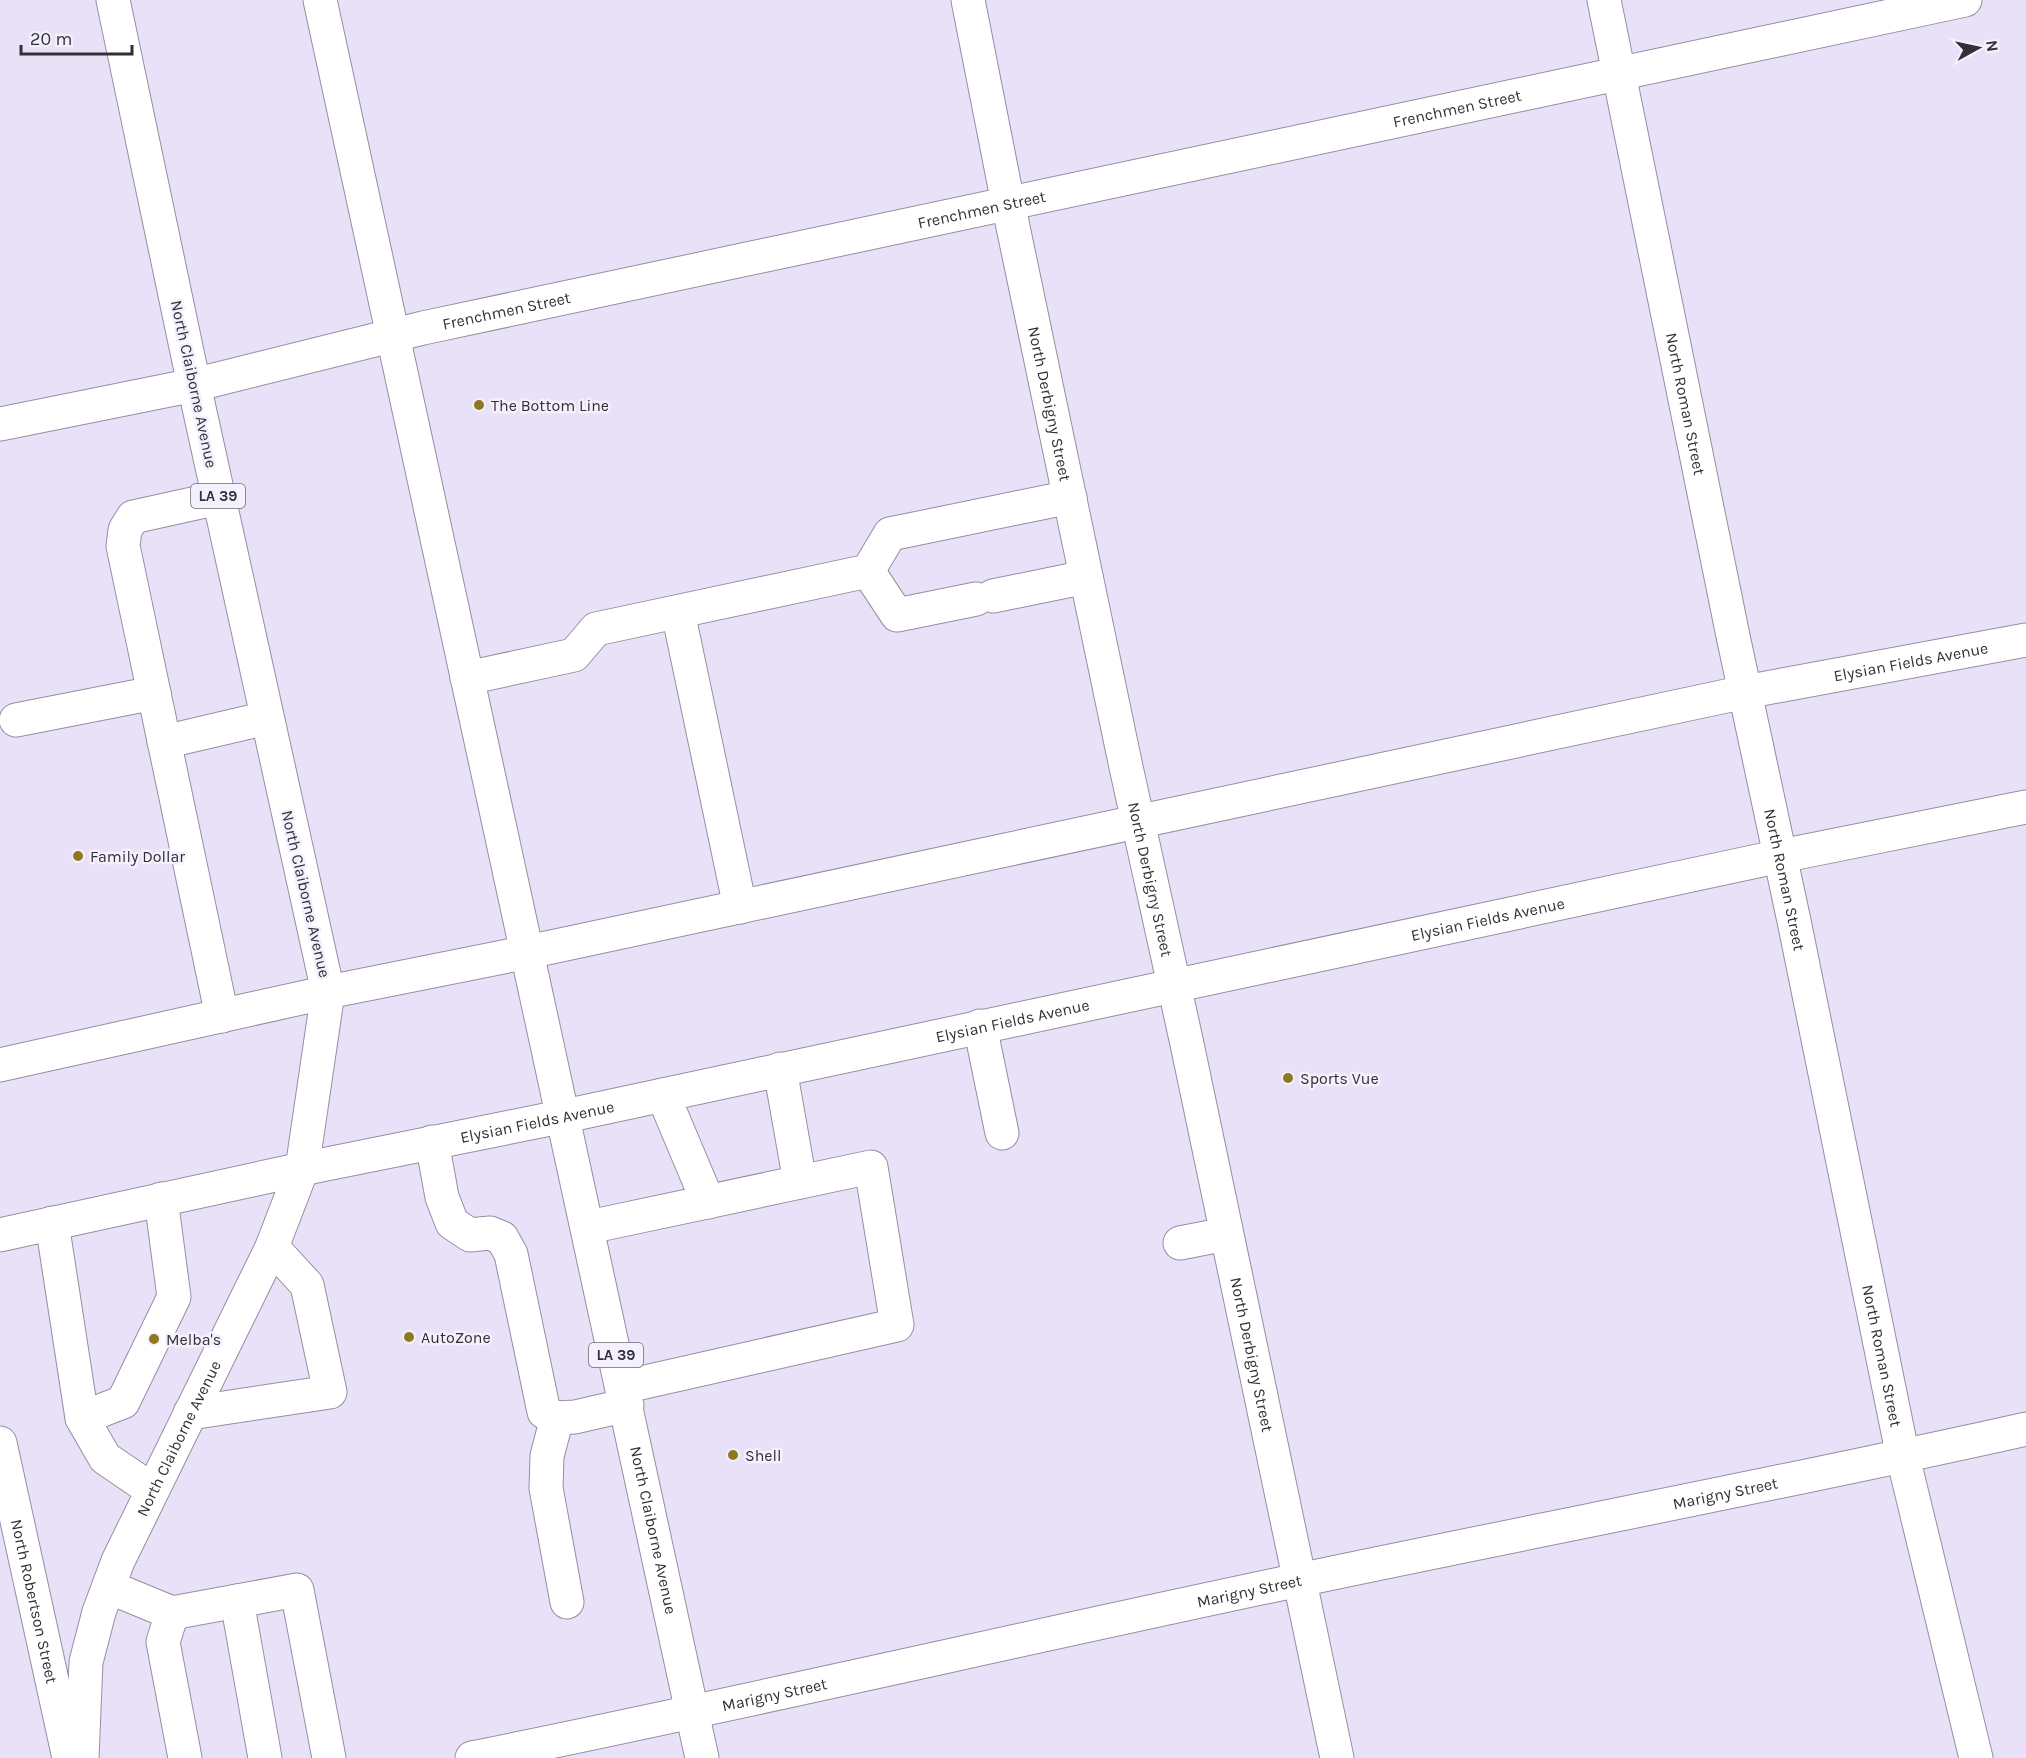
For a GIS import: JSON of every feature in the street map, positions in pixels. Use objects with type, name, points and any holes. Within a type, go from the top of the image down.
[{"type":"main road","name":"North Claiborne Avenue","points":[[82,1758],[86,1662],[99,1612],[118,1561],[272,1247],[303,1169],[328,992],[194,385],[113,0]]},
{"type":"main road","name":"North Claiborne Avenue","points":[[320,0],[390,335],[565,1116],[702,1758]]},
{"type":"main road","name":"North Derbigny Street","points":[[968,0],[1086,577],[1337,1758]]},
{"type":"main road","name":"North Roman Street","points":[[1604,0],[1903,1457],[1976,1758]]},
{"type":"main road","name":"Frenchmen Street","points":[[0,424],[194,385],[390,335],[1965,0]]},
{"type":"main road","points":[[467,678],[574,656],[596,629],[868,572],[890,534],[1070,497]]},
{"type":"main road","points":[[219,498],[133,517],[125,530],[123,546],[222,1016]]},
{"type":"main road","points":[[868,572],[897,615],[1086,577]]},
{"type":"main road","points":[[678,612],[740,907]]},
{"type":"main road","name":"Elysian Fields Avenue","points":[[0,1065],[328,992],[1138,823],[1745,692],[2026,640]]},
{"type":"main road","points":[[16,720],[154,693]]},
{"type":"main road","points":[[164,741],[267,718]]},
{"type":"main road","name":"Elysian Fields Avenue","points":[[0,1235],[1781,856],[2026,807]]},
{"type":"main road","points":[[980,1026],[1002,1133]]},
{"type":"main road","points":[[780,1069],[800,1182]]},
{"type":"main road","points":[[663,1095],[708,1202]]},
{"type":"main road","points":[[432,1142],[442,1197],[452,1223],[470,1235],[490,1233],[502,1238],[511,1254],[544,1412],[557,1418],[575,1417],[625,1396],[897,1324],[871,1167],[589,1227]]},
{"type":"main road","points":[[82,1418],[123,1402],[174,1297],[161,1199]]},
{"type":"main road","points":[[52,1223],[82,1418],[105,1458],[153,1490]]},
{"type":"main road","points":[[1180,1243],[1226,1234]]},
{"type":"main road","points":[[190,1413],[330,1392],[307,1285],[272,1247]]},
{"type":"main road","points":[[557,1418],[547,1456],[546,1488],[567,1602]]},
{"type":"main road","name":"Marigny Street","points":[[472,1758],[592,1750],[693,1713],[1298,1580],[1903,1457],[2026,1429]]},
{"type":"main road","name":"North Robertson Street","points":[[0,1443],[69,1758]]},
{"type":"main road","points":[[109,1587],[172,1613],[297,1590],[329,1758]]},
{"type":"main road","points":[[237,1601],[265,1758]]},
{"type":"main road","points":[[172,1613],[163,1642],[185,1758]]},
{"type":"place","name":"The Bottom Line","points":[[479,405]]},
{"type":"place","name":"Family Dollar","points":[[78,856]]},
{"type":"place","name":"Sports Vue","points":[[1288,1078]]},
{"type":"place","name":"AutoZone","points":[[409,1337]]},
{"type":"place","name":"Melba's","points":[[154,1339]]},
{"type":"place","name":"Shell","points":[[733,1455]]}]
